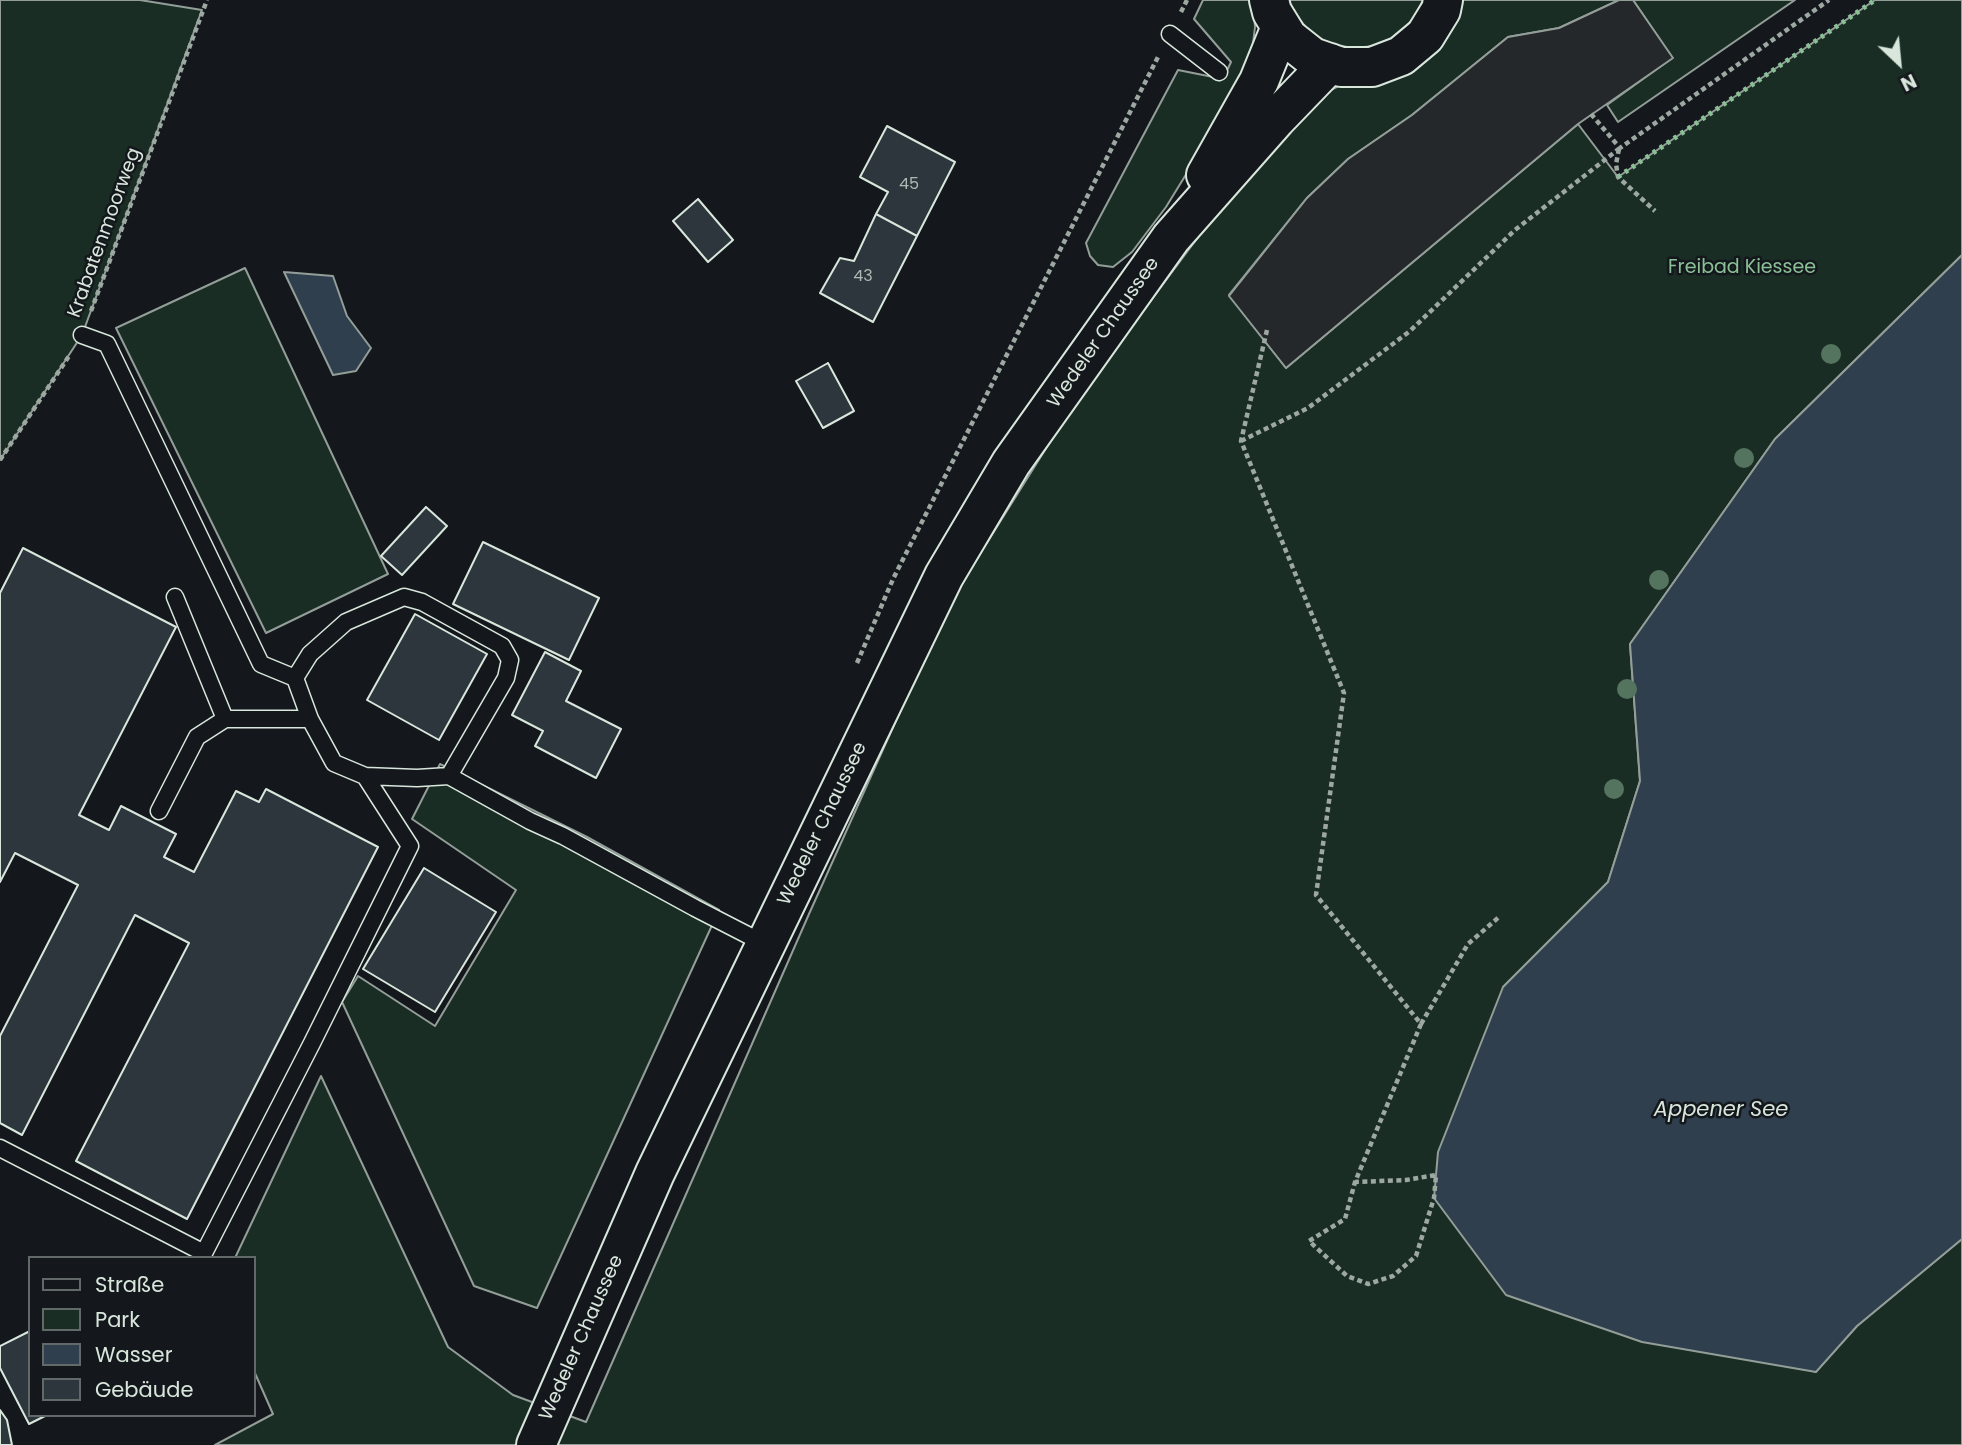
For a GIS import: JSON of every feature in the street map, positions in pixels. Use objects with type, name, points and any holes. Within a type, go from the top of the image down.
[{"type":"main road","points":[[1275,14],[1288,38],[1312,57],[1341,66],[1372,67],[1401,56],[1425,36],[1441,10],[1443,0]]},
{"type":"main road","name":"Wedeler Chaussee","points":[[536,1445],[655,1172],[944,576],[1011,463],[1171,238],[1259,82],[1275,14]]},
{"type":"main road","name":"Wedeler Chaussee","points":[[1171,238],[1276,119],[1330,63]]},
{"type":"lane","points":[[1170,34],[1219,72]]},
{"type":"lane","points":[[82,335],[107,344],[261,664],[295,678],[310,719],[334,762],[365,776],[449,776],[765,944]]},
{"type":"lane","points":[[175,597],[225,719]]},
{"type":"lane","points":[[295,678],[310,654],[346,622],[404,597],[422,602],[502,646],[510,660],[506,678],[449,776]]},
{"type":"lane","points":[[159,811],[197,737],[225,719],[310,719]]},
{"type":"lane","points":[[0,1148],[204,1253],[313,1043],[410,846],[365,776]]},
{"type":"path","name":"Krabatenmoorweg","points":[[0,460],[82,335],[207,0]]},
{"type":"path","points":[[1241,441],[1308,408],[1409,331],[1516,230],[1620,148],[1829,0]]},
{"type":"path","points":[[1591,114],[1620,148]]},
{"type":"path","points":[[1620,148],[1616,164],[1618,177],[1655,211]]},
{"type":"path","points":[[1267,330],[1241,441],[1344,693],[1316,895],[1421,1024]]},
{"type":"path","points":[[1355,1182],[1406,1180],[1436,1174],[1434,1198],[1416,1256],[1393,1276],[1368,1284],[1347,1276],[1310,1241],[1345,1219],[1355,1182],[1421,1024],[1468,944],[1499,917]]},
{"type":"green space","points":[[0,0],[140,0],[202,10],[82,335],[0,460]]},
{"type":"green space","points":[[1203,0],[1253,0],[1255,27],[1252,52],[1238,90],[1166,207],[1132,252],[1113,267],[1098,265],[1090,256],[1086,243],[1178,70],[1223,79],[1231,62],[1194,19]]},
{"type":"green space","points":[[1289,0],[1423,0],[1415,17],[1398,35],[1376,46],[1352,48],[1328,43],[1309,31],[1294,13]]},
{"type":"green space","name":"Freibad Kiessee","points":[[1460,0],[1619,0],[1559,28],[1508,37],[1412,115],[1348,159],[1307,198],[1229,295],[1286,368],[1578,124],[1618,177],[1875,0],[1962,0],[1962,255],[1775,439],[1630,644],[1640,781],[1608,882],[1503,987],[1815,1372],[1857,1326],[1962,1239],[1962,1445],[215,1445],[273,1414],[256,1376],[256,1256],[236,1256],[321,1076],[448,1347],[513,1395],[586,1422],[948,605],[1075,402],[1222,205],[1320,95],[1341,85]]},
{"type":"green space","points":[[1633,0],[1795,0],[1618,122],[1607,105],[1672,58]]},
{"type":"green space","points":[[245,268],[388,574],[266,633],[116,328]]},
{"type":"green space","points":[[440,764],[587,837],[719,910],[537,1308],[474,1286],[342,1002],[358,976],[435,1026],[516,890],[412,819]]},
{"type":"shaded area","points":[[1619,0],[1633,0],[1673,58],[1578,124],[1286,368],[1229,296],[1307,198],[1348,159],[1412,115],[1508,37],[1559,28]]},
{"type":"water","name":"Appener See","points":[[1962,255],[1962,1239],[1857,1326],[1816,1372],[1642,1342],[1506,1295],[1434,1198],[1438,1152],[1503,987],[1608,882],[1640,781],[1630,644],[1775,439]]},
{"type":"water","points":[[284,272],[333,276],[347,316],[371,348],[356,371],[333,375]]},
{"type":"building","points":[[887,126],[955,162],[917,236],[876,214],[888,192],[860,177]]},
{"type":"building","points":[[698,199],[733,240],[708,262],[673,221]]},
{"type":"building","points":[[876,214],[917,236],[873,322],[820,293],[840,258],[854,261]]},
{"type":"building","points":[[828,363],[854,411],[823,428],[796,381]]},
{"type":"building","points":[[426,507],[447,526],[402,575],[381,556]]},
{"type":"building","points":[[483,542],[599,598],[569,660],[453,604]]},
{"type":"building","points":[[23,548],[176,627],[79,815],[109,830],[121,806],[176,834],[164,857],[194,872],[236,791],[259,802],[266,789],[378,847],[187,1219],[76,1161],[189,943],[135,915],[22,1135],[0,1123],[0,1036],[78,885],[15,853],[0,882],[0,593]]},
{"type":"building","points":[[415,614],[487,654],[439,740],[367,700]]},
{"type":"building","points":[[545,652],[581,671],[566,701],[621,729],[596,778],[535,746],[543,731],[512,715]]},
{"type":"building","points":[[424,868],[496,912],[435,1012],[363,969]]},
{"type":"building","points":[[28,1332],[28,1417],[43,1417],[29,1424],[0,1368],[0,1346]]},
{"type":"building","points":[[0,1410],[7,1420],[12,1445],[0,1445]]},
{"type":"hedge","points":[[1618,177],[1875,0]]}]
